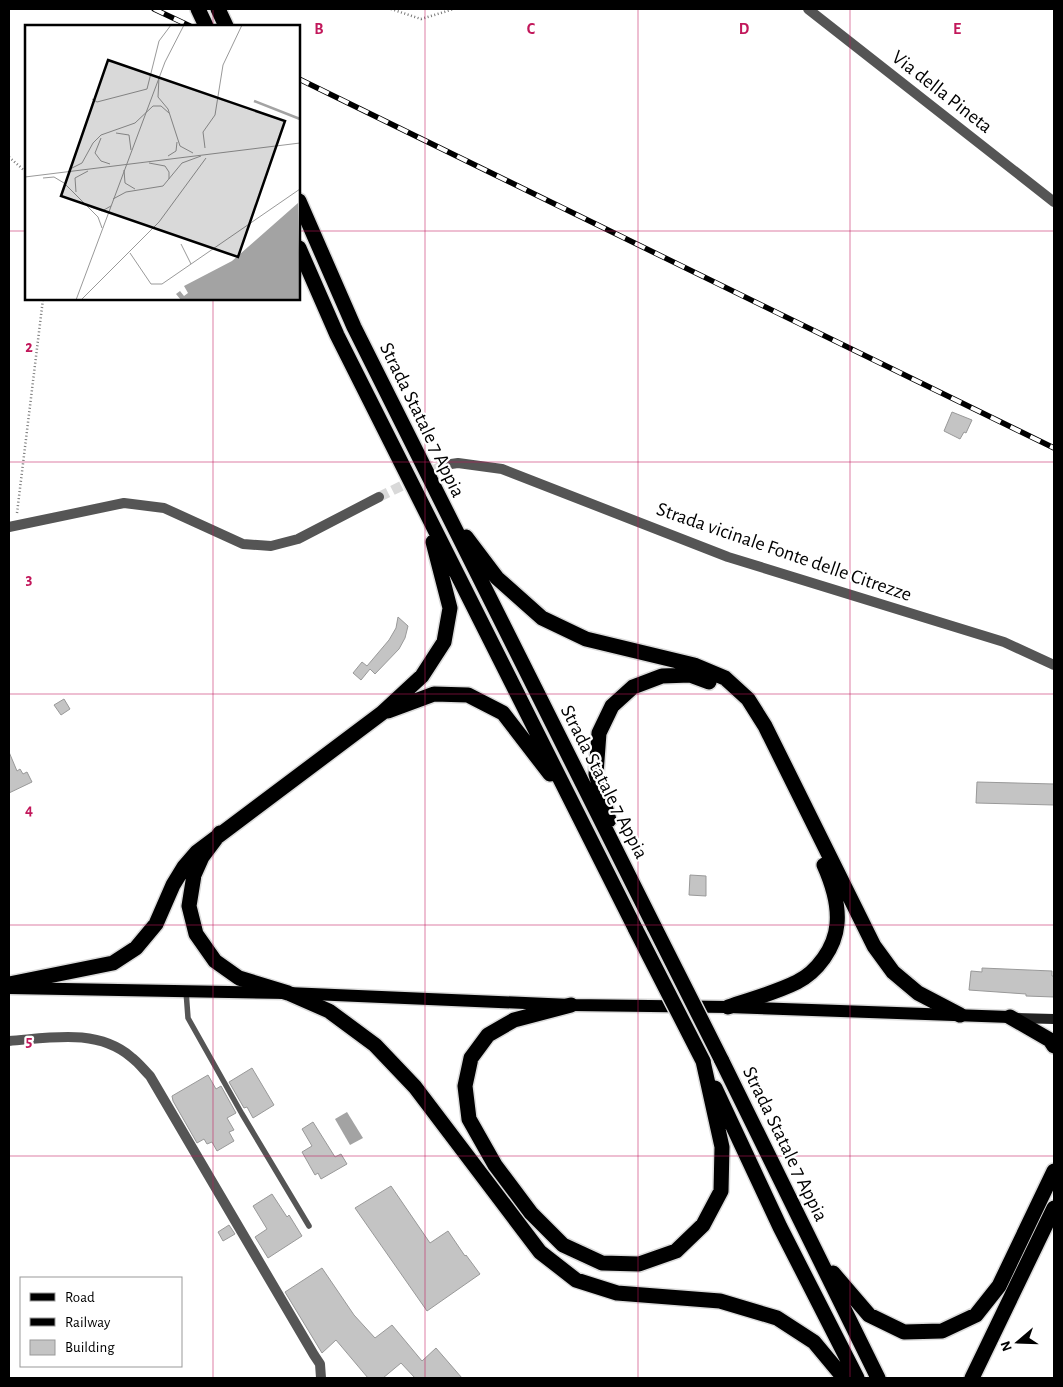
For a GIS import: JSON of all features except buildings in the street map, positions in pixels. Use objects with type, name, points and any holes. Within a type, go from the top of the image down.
[{"type":"highway","points":[[198,9],[206,25]]},
{"type":"highway","points":[[218,9],[226,25]]},
{"type":"highway","name":"Strada Statale 7 Appia","points":[[300,203],[354,328],[721,1059],[878,1378]]},
{"type":"highway","name":"Strada Statale 7 Appia","points":[[300,250],[337,335],[703,1061],[780,1227],[857,1378]]},
{"type":"highway","points":[[442,506],[497,578],[542,618],[586,639],[694,665],[725,678],[748,699],[765,726],[874,946],[893,972],[918,993],[960,1015]]},
{"type":"highway","points":[[9,986],[113,963],[136,948],[156,924],[173,885],[184,867],[197,852],[382,713],[422,676],[444,642],[450,608],[426,514]]},
{"type":"highway","points":[[618,853],[596,774],[599,733],[612,706],[633,687],[662,676],[690,674],[720,686],[741,704],[758,731],[790,796],[826,870],[835,898],[837,925],[830,947],[817,968],[798,982],[728,1007]]},
{"type":"highway","points":[[382,713],[434,694],[468,695],[503,713],[572,803]]},
{"type":"highway","points":[[220,833],[202,857],[194,875],[189,906],[196,934],[215,961],[239,978],[288,993],[329,1011],[375,1045],[415,1087],[540,1252],[576,1280],[617,1293],[720,1301],[777,1318],[814,1342],[844,1378]]},
{"type":"highway","points":[[571,1005],[514,1020],[488,1035],[471,1058],[464,1086],[469,1119],[495,1165],[531,1213],[563,1245],[602,1263],[639,1264],[676,1251],[704,1225],[721,1191],[722,1147],[703,1061]]},
{"type":"highway","points":[[1010,1017],[1050,1040],[1054,1046]]},
{"type":"highway","points":[[820,1258],[869,1314],[904,1332],[942,1331],[976,1315],[999,1286],[1054,1171]]},
{"type":"highway","points":[[972,1378],[1054,1208]]},
{"type":"main road","points":[[9,986],[288,993],[571,1005],[728,1007],[1054,1019]]},
{"type":"street","name":"Via della Pineta","points":[[808,9],[1054,202]]},
{"type":"street","name":"Strada vicinale Fonte delle Citrezze","points":[[444,466],[458,463],[502,469],[728,557],[1004,642],[1054,665]]},
{"type":"street","points":[[12,526],[124,503],[164,508],[243,544],[271,546],[298,539],[379,497]]},
{"type":"street","points":[[9,1041],[80,1036],[107,1042],[131,1056],[150,1076],[320,1364],[321,1378]]},
{"type":"lane","points":[[186,991],[188,1018],[242,1114],[309,1226]]},
{"type":"path","points":[[391,9],[421,19],[454,9]]},
{"type":"path","points":[[9,157],[25,171]]},
{"type":"path","points":[[12,526],[42,300]]},
{"type":"shaded area","points":[[347,1112],[363,1138],[350,1145],[335,1119]]},
{"type":"tunnel","points":[[379,497],[444,465]]},
{"type":"railway","points":[[154,9],[188,25]]},
{"type":"railway","points":[[300,79],[1054,448]]}]
